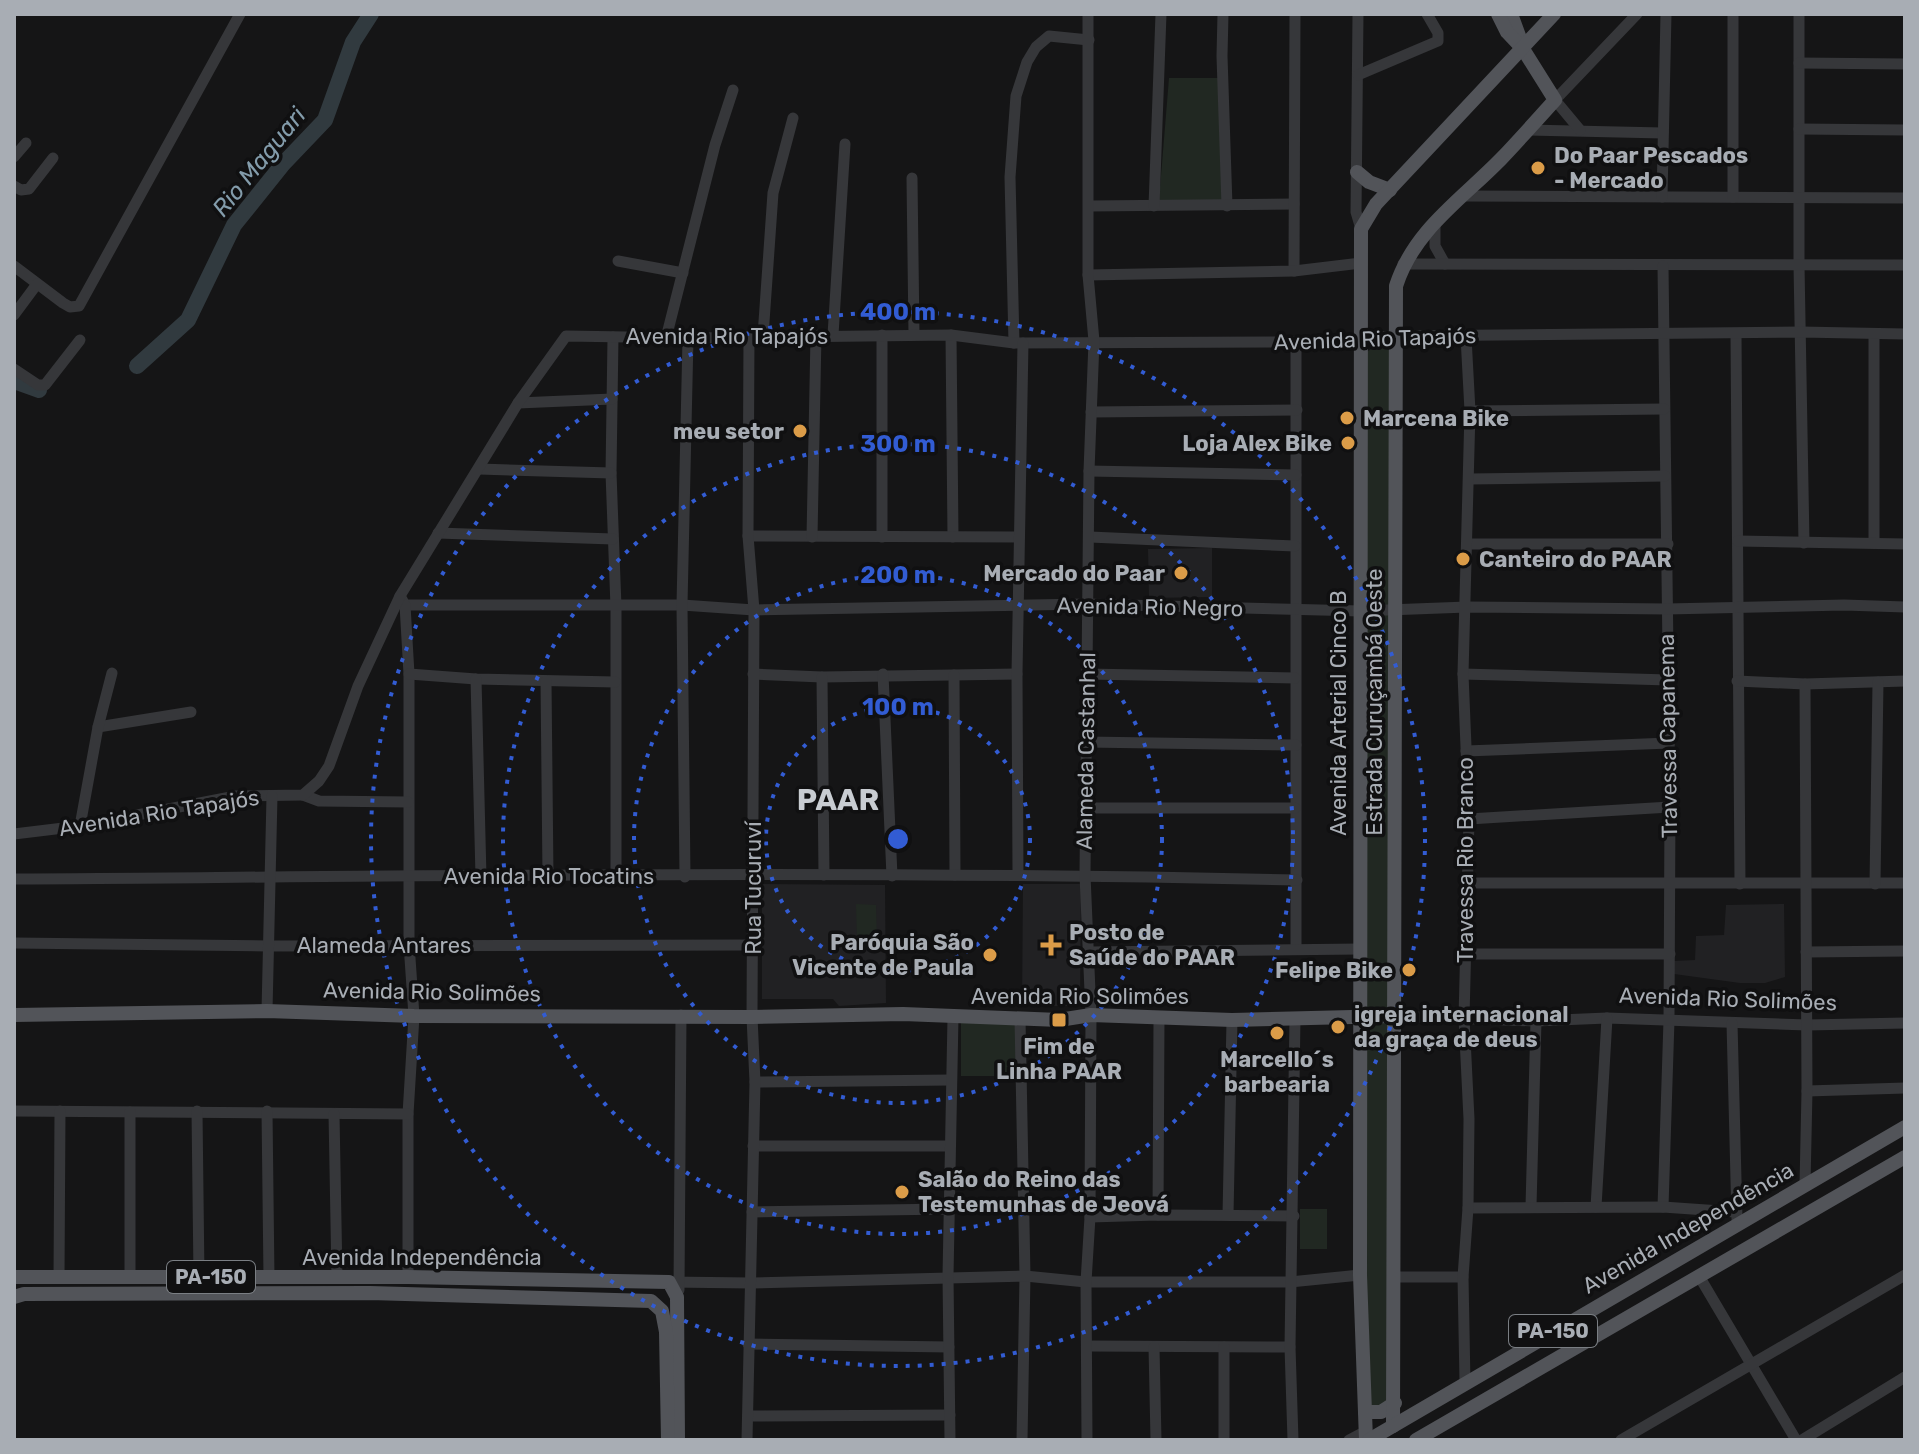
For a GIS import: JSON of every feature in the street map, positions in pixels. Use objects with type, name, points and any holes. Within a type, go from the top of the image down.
[{"type":"main road","points":[[1498,14],[1507,32],[1523,49],[1555,100]]},
{"type":"main road","points":[[1511,14],[1523,49]]},
{"type":"main road","points":[[1361,229],[1376,204],[1554,14]]},
{"type":"main road","name":"Estrada Curuçambá Oeste","points":[[1393,1426],[1396,1277],[1393,1016],[1396,286],[1403,264],[1420,236],[1555,100]]},
{"type":"main road","points":[[1357,172],[1369,182],[1390,190]]},
{"type":"main road","name":"Avenida Arterial Cinco B","points":[[1361,229],[1360,1275],[1367,1437]]},
{"type":"main road","name":"Avenida Rio Solimões","points":[[14,1015],[267,1011],[414,1016],[903,1014],[1059,1020],[1091,1015],[1232,1020],[1393,1016]]},
{"type":"main road","name":"Avenida Independência","points":[[1367,1437],[1393,1426],[1736,1218],[1805,1185],[1905,1127]]},
{"type":"main road","name":"PA-150","points":[[1416,1440],[1905,1157]]},
{"type":"main road","name":"Avenida Independência","points":[[14,1277],[408,1277],[675,1287]]},
{"type":"main road","points":[[370,1293],[399,1285],[408,1277]]},
{"type":"main road","points":[[675,1287],[678,1440]]},
{"type":"main road","name":"Avenida Independência","points":[[14,1297],[24,1294],[370,1293],[651,1301],[662,1311],[666,1332],[668,1440]]},
{"type":"main road","points":[[1365,1412],[1381,1412],[1395,1403]]},
{"type":"street","points":[[14,266],[63,303],[70,307],[79,306],[240,14]]},
{"type":"street","name":"Alameda Castanhal","points":[[1087,1440],[1086,1282],[1090,1217],[1091,1015],[1085,808],[1089,471],[1094,341],[1088,275],[1088,14]]},
{"type":"street","points":[[1154,206],[1161,14]]},
{"type":"street","points":[[1223,14],[1227,206]]},
{"type":"street","points":[[1294,271],[1295,14]]},
{"type":"street","points":[[1358,14],[1356,212],[1361,229]]},
{"type":"street","points":[[1358,75],[1438,41],[1438,33],[1427,14]]},
{"type":"street","points":[[1580,130],[1555,100],[1637,14]]},
{"type":"street","points":[[1662,197],[1666,14]]},
{"type":"street","points":[[1733,14],[1733,197]]},
{"type":"street","points":[[1799,14],[1804,543]]},
{"type":"street","points":[[1018,875],[1018,343],[1010,177],[1019,81],[1036,47],[1049,36],[1089,40]]},
{"type":"street","points":[[1799,63],[1905,64]]},
{"type":"street","points":[[666,338],[715,145],[733,90]]},
{"type":"street","points":[[763,336],[773,193],[793,118]]},
{"type":"street","points":[[1799,129],[1905,130]]},
{"type":"street","points":[[1528,130],[1663,133]]},
{"type":"street","points":[[14,157],[26,143]]},
{"type":"street","points":[[833,335],[845,144]]},
{"type":"street","points":[[14,186],[21,190],[29,189],[53,158]]},
{"type":"street","points":[[912,178],[914,335]]},
{"type":"street","points":[[1462,196],[1905,198]]},
{"type":"street","points":[[1090,206],[1294,204]]},
{"type":"street","points":[[1435,223],[1435,246],[1445,264]]},
{"type":"street","points":[[618,261],[683,273]]},
{"type":"street","points":[[1088,275],[1294,271],[1361,263]]},
{"type":"street","points":[[1403,264],[1905,265]]},
{"type":"street","name":"Travessa Capanema","points":[[1663,266],[1670,807],[1669,1020],[1663,1207]]},
{"type":"street","points":[[14,315],[37,284]]},
{"type":"street","name":"Avenida Rio Tapajós","points":[[14,834],[80,826],[223,798],[303,795],[319,781],[329,766],[358,686],[438,533],[518,403],[566,336],[951,335],[1018,343],[1296,342],[1395,336],[1801,332],[1905,334]]},
{"type":"street","points":[[1736,334],[1740,884]]},
{"type":"street","points":[[812,537],[816,335]]},
{"type":"street","points":[[882,335],[882,537]]},
{"type":"street","points":[[951,335],[953,537]]},
{"type":"street","points":[[1874,335],[1874,543]]},
{"type":"street","name":"Rua Tucuruví","points":[[747,1440],[755,1082],[752,1017],[754,610],[748,536],[749,336]]},
{"type":"street","points":[[613,337],[611,473],[616,607],[616,877]]},
{"type":"street","name":"Travessa Rio Branco","points":[[1465,1383],[1463,1277],[1469,1119],[1464,1018],[1469,819],[1463,674],[1470,479],[1466,337]]},
{"type":"street","points":[[685,877],[682,605],[688,338]]},
{"type":"street","points":[[14,369],[38,385],[45,385],[80,340]]},
{"type":"street","points":[[1296,342],[1296,949]]},
{"type":"street","points":[[518,403],[612,399]]},
{"type":"street","points":[[1470,411],[1664,409]]},
{"type":"street","points":[[1091,412],[1297,410]]},
{"type":"street","points":[[479,469],[611,473]]},
{"type":"street","points":[[1089,471],[1296,475]]},
{"type":"street","points":[[1470,479],[1665,476]]},
{"type":"street","points":[[438,533],[613,539]]},
{"type":"street","points":[[748,536],[1019,537]]},
{"type":"street","points":[[1090,537],[1295,546]]},
{"type":"street","points":[[1738,541],[1905,544]]},
{"type":"street","points":[[1468,544],[1668,544]]},
{"type":"street","points":[[402,601],[409,674],[409,944],[414,1016],[408,1114],[408,1277]]},
{"type":"street","name":"Avenida Rio Negro","points":[[402,601],[616,607],[682,605],[754,610],[1018,604],[1296,611],[1467,607],[1905,607]]},
{"type":"street","points":[[80,826],[98,727],[112,673]]},
{"type":"street","points":[[409,674],[615,682]]},
{"type":"street","points":[[753,674],[822,677],[1017,674]]},
{"type":"street","points":[[883,674],[892,876]]},
{"type":"street","points":[[1087,674],[1295,678]]},
{"type":"street","points":[[1463,674],[1668,680]]},
{"type":"street","points":[[954,675],[955,875]]},
{"type":"street","points":[[822,677],[824,875]]},
{"type":"street","points":[[476,679],[481,877]]},
{"type":"street","points":[[546,681],[548,877]]},
{"type":"street","points":[[1737,681],[1805,684],[1905,681]]},
{"type":"street","points":[[1875,884],[1878,682]]},
{"type":"street","points":[[1805,684],[1805,1185]]},
{"type":"street","points":[[98,727],[191,712]]},
{"type":"street","points":[[1086,742],[1296,745]]},
{"type":"street","points":[[1466,751],[1669,743]]},
{"type":"street","points":[[303,795],[319,801],[408,802]]},
{"type":"street","points":[[267,1011],[272,796]]},
{"type":"street","points":[[1469,819],[1670,807]]},
{"type":"street","points":[[1085,808],[1295,808]]},
{"type":"street","name":"Avenida Rio Tocatins","points":[[14,879],[408,875],[1085,875],[1297,880]]},
{"type":"street","points":[[1468,883],[1905,883]]},
{"type":"street","name":"Alameda Antares","points":[[14,943],[754,945]]},
{"type":"street","points":[[1089,952],[1360,949]]},
{"type":"street","points":[[1806,952],[1905,951]]},
{"type":"street","points":[[1466,954],[1670,954]]},
{"type":"street","points":[[681,1015],[675,1287],[948,1276],[1025,1276],[1086,1282],[1290,1282],[1360,1275]]},
{"type":"street","name":"Avenida Rio Solimões","points":[[1393,1016],[1536,1021],[1607,1018],[1807,1025],[1905,1023]]},
{"type":"street","points":[[950,1440],[948,1276],[953,1017]]},
{"type":"street","points":[[1020,1018],[1025,1276],[1022,1440]]},
{"type":"street","points":[[1158,1215],[1159,1018]]},
{"type":"street","points":[[1293,1440],[1290,1282],[1294,1216],[1295,1018]]},
{"type":"street","points":[[1596,1207],[1607,1018]]},
{"type":"street","points":[[1228,1215],[1232,1020]]},
{"type":"street","points":[[1531,1206],[1536,1021]]},
{"type":"street","points":[[1468,1208],[1663,1207],[1736,1218],[1732,1023]]},
{"type":"street","points":[[755,1082],[951,1080]]},
{"type":"street","points":[[1807,1091],[1905,1088]]},
{"type":"street","points":[[14,1111],[408,1114]]},
{"type":"street","points":[[59,1278],[60,1111]]},
{"type":"street","points":[[197,1111],[199,1277]]},
{"type":"street","points":[[267,1111],[269,1278]]},
{"type":"street","points":[[130,1112],[130,1278]]},
{"type":"street","points":[[334,1114],[337,1277]]},
{"type":"street","points":[[753,1146],[950,1146]]},
{"type":"street","points":[[752,1212],[949,1209]]},
{"type":"street","points":[[1090,1217],[1294,1216]]},
{"type":"street","points":[[1621,1440],[1905,1275]]},
{"type":"street","points":[[1699,1276],[1799,1440],[1905,1377]]},
{"type":"street","points":[[1396,1277],[1463,1277]]},
{"type":"street","points":[[748,1344],[949,1347]]},
{"type":"street","points":[[1088,1346],[1290,1347]]},
{"type":"street","points":[[1154,1347],[1156,1440]]},
{"type":"street","points":[[1224,1347],[1224,1440]]},
{"type":"street","points":[[748,1416],[950,1415]]},
{"type":"street","points":[[1349,1440],[1367,1437]]},
{"type":"shaded area","points":[[1169,78],[1221,78],[1224,200],[1159,200]]},
{"type":"shaded area","points":[[1379,345],[1395,357],[1395,1403],[1365,1412],[1362,354]]},
{"type":"shaded area","points":[[1212,548],[1212,597],[1149,598],[1148,549]]},
{"type":"shaded area","points":[[762,884],[885,885],[886,1003],[839,1006],[833,999],[762,999]]},
{"type":"shaded area","name":"Posto de Saúde do PAAR","points":[[1023,884],[1081,884],[1080,1006],[1022,1006]]},
{"type":"shaded area","points":[[856,904],[876,905],[877,942],[857,941]]},
{"type":"shaded area","points":[[1784,904],[1785,977],[1765,983],[1740,983],[1674,974],[1674,961],[1695,960],[1696,936],[1724,935],[1726,905]]},
{"type":"shaded area","points":[[961,1022],[1018,1022],[1018,1076],[961,1076]]},
{"type":"shaded area","points":[[1300,1209],[1327,1209],[1327,1249],[1300,1249]]},
{"type":"waterway","name":"Rio Maguari","points":[[137,366],[188,320],[234,225],[283,164],[325,120],[353,42],[371,14]]},
{"type":"waterway","name":"Rio Maguari","points":[[14,381],[39,390]]},
{"type":"place","name":"Do Paar Pescados - Mercado","points":[[1538,168]]},
{"type":"place","name":"Marcena Bike","points":[[1347,418]]},
{"type":"place","name":"meu setor","points":[[800,431]]},
{"type":"place","name":"Loja Alex Bike","points":[[1348,443]]},
{"type":"place","name":"Canteiro do PAAR","points":[[1463,559]]},
{"type":"place","name":"Mercado do Paar","points":[[1181,573]]},
{"type":"place","name":"Posto de Saúde do PAAR","points":[[1051,945]]},
{"type":"place","name":"Paróquia São Vicente de Paula","points":[[990,955]]},
{"type":"place","name":"Felipe Bike","points":[[1409,970]]},
{"type":"place","name":"Fim de Linha PAAR","points":[[1059,1020]]},
{"type":"place","name":"igreja internacional da graça de deus","points":[[1338,1027]]},
{"type":"place","name":"Marcello´s barbearia","points":[[1277,1033]]},
{"type":"place","name":"Salão do Reino das Testemunhas de Jeová","points":[[902,1192]]},
{"type":"district","name":"PAAR","points":[[838,800]]}]
